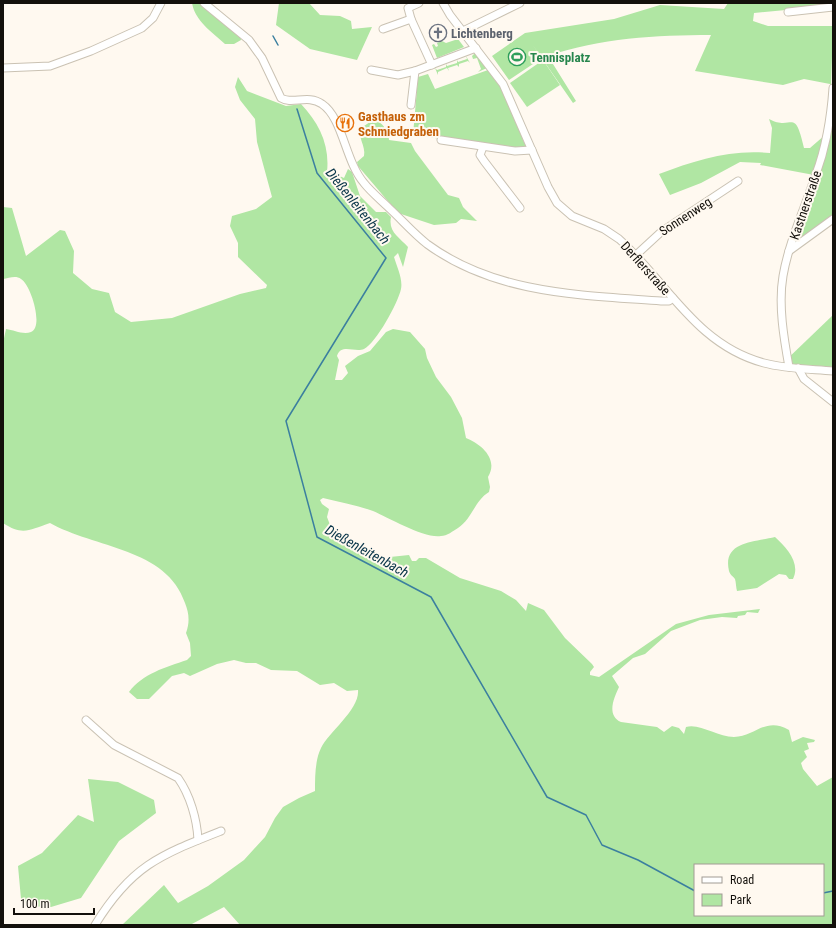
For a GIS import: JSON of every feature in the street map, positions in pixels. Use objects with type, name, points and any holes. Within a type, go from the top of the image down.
[{"type":"street","points":[[3,68],[50,66],[91,51],[142,28],[153,18],[161,3]]},
{"type":"street","points":[[204,3],[249,40],[262,58],[282,99],[312,100],[326,108],[338,127],[349,159],[358,177],[420,238],[440,253],[462,265],[533,289],[552,292],[661,301],[669,301],[673,298]]},
{"type":"street","points":[[419,3],[408,8],[411,19],[432,65]]},
{"type":"street","name":"Derflerstraße","points":[[443,3],[462,31],[503,84],[551,192],[563,209],[576,218],[610,232],[636,255],[699,327],[722,345],[753,360],[789,368],[833,371]]},
{"type":"street","points":[[462,31],[520,3]]},
{"type":"street","points":[[788,12],[833,6]]},
{"type":"street","points":[[383,29],[411,19]]},
{"type":"street","points":[[371,70],[398,75],[415,71],[476,48]]},
{"type":"street","points":[[411,105],[415,71]]},
{"type":"street","name":"Kastnerstraße","points":[[789,368],[782,301],[783,277],[789,251],[817,172],[828,131],[833,88]]},
{"type":"street","points":[[440,140],[515,151],[532,150]]},
{"type":"street","points":[[483,147],[480,155],[520,208]]},
{"type":"street","name":"Sonnenweg","points":[[636,255],[661,232],[738,181]]},
{"type":"street","name":"Kastnerstraße","points":[[789,251],[833,219]]},
{"type":"street","points":[[798,368],[804,379],[833,402]]},
{"type":"street","points":[[86,720],[114,745],[178,778],[184,785],[195,818],[198,840]]},
{"type":"street","points":[[94,925],[104,910],[134,874],[157,858],[221,831]]},
{"type":"green space","points":[[192,3],[202,3],[240,34],[241,40],[234,44],[225,44],[200,21]]},
{"type":"green space","points":[[279,3],[309,3],[320,15],[340,16],[351,21],[352,29],[372,27],[357,60],[310,49],[276,25]]},
{"type":"green space","points":[[728,3],[828,3],[828,6],[754,13],[753,21],[768,26],[833,26],[831,86],[830,84],[804,79],[783,85],[695,71],[711,35],[649,37],[608,41],[548,56],[576,101],[573,103],[542,58],[509,80],[492,56],[525,33],[614,19],[660,5],[724,9]]},
{"type":"green space","points":[[458,39],[464,47],[437,58],[432,45],[434,44],[436,47],[438,46],[437,43],[442,41],[446,43]]},
{"type":"green space","points":[[475,53],[487,68],[478,72],[481,69],[477,58],[473,59],[472,56]]},
{"type":"green space","points":[[466,56],[470,63],[468,61],[459,64],[459,67],[457,65],[448,68],[449,71],[447,68],[438,72],[438,75],[435,68],[437,70],[446,67],[446,64],[447,66],[457,63],[457,60],[458,62],[467,59]]},
{"type":"green space","name":"Tennisplatz","points":[[543,60],[560,85],[527,107],[510,83]]},
{"type":"green space","points":[[488,70],[501,87],[526,147],[514,149],[413,135],[418,77],[428,74],[435,89]]},
{"type":"green space","points":[[238,77],[247,91],[286,106],[301,104],[313,119],[322,135],[327,153],[327,172],[344,178],[348,169],[352,172],[360,196],[376,212],[386,212],[391,217],[391,227],[408,247],[403,267],[398,253],[394,257],[401,281],[401,289],[391,313],[374,339],[364,349],[345,349],[339,352],[337,356],[339,360],[335,380],[342,380],[348,373],[345,366],[358,356],[370,351],[386,332],[393,329],[410,332],[425,349],[427,358],[436,377],[451,397],[462,418],[466,438],[482,448],[490,458],[491,470],[488,477],[490,487],[489,492],[480,500],[467,520],[448,534],[443,536],[434,536],[426,534],[373,511],[323,498],[320,500],[322,504],[329,509],[327,517],[335,538],[344,542],[349,547],[361,549],[377,555],[381,561],[388,563],[391,562],[390,557],[409,555],[412,561],[416,561],[419,558],[426,558],[460,578],[501,591],[516,600],[526,611],[528,603],[544,610],[565,638],[592,664],[594,667],[590,672],[590,675],[599,677],[676,624],[709,615],[760,609],[758,613],[747,612],[745,615],[738,616],[737,618],[722,617],[700,620],[671,631],[645,654],[633,658],[612,676],[619,687],[613,701],[612,711],[616,719],[621,722],[657,727],[664,732],[672,726],[679,728],[684,734],[686,727],[691,726],[703,728],[721,735],[734,737],[748,734],[760,728],[773,725],[781,726],[789,730],[792,742],[803,737],[815,740],[814,742],[807,743],[809,749],[804,751],[807,757],[801,763],[803,769],[817,786],[833,777],[833,925],[240,925],[224,907],[190,925],[122,925],[164,885],[178,903],[208,886],[244,860],[265,837],[275,818],[283,807],[315,791],[316,763],[321,748],[354,705],[358,690],[347,691],[334,683],[320,685],[297,671],[271,670],[256,663],[246,663],[234,660],[217,664],[190,676],[184,673],[172,676],[149,699],[137,699],[129,692],[141,680],[171,665],[187,660],[191,656],[190,643],[186,633],[188,621],[187,610],[176,585],[162,571],[146,560],[50,523],[31,530],[21,531],[3,523],[3,343],[6,329],[28,333],[35,329],[36,315],[32,297],[25,283],[17,277],[3,279],[3,207],[12,208],[26,256],[60,230],[65,231],[74,251],[73,273],[92,289],[109,293],[115,312],[131,322],[172,318],[240,294],[266,288],[267,285],[238,257],[238,243],[230,226],[232,216],[256,209],[272,197],[257,142],[255,119],[240,100],[235,87]]},
{"type":"green space","points":[[833,111],[833,219],[791,251]]},
{"type":"green space","points":[[769,119],[783,123],[795,123],[801,135],[804,148],[810,148],[825,135],[814,175],[760,165],[761,163],[740,162],[701,183],[670,195],[659,174],[686,164],[727,154],[755,152],[770,153],[772,128]]},
{"type":"green space","points":[[377,121],[386,129],[389,140],[411,143],[415,151],[448,195],[459,198],[463,207],[477,221],[461,219],[456,223],[434,225],[398,213],[358,166],[357,162],[364,156],[364,149],[360,135],[361,128],[370,122]]},
{"type":"green space","points":[[833,315],[833,368],[783,363]]},
{"type":"green space","points":[[775,537],[788,550],[794,561],[795,573],[793,579],[789,579],[786,575],[779,574],[757,588],[737,591],[735,579],[729,571],[728,561],[730,554],[735,548],[742,545]]},
{"type":"green space","points":[[88,779],[118,782],[154,800],[156,813],[119,841],[81,898],[51,907],[28,906],[21,899],[18,866],[42,853],[78,815],[94,822]]},
{"type":"waterway","name":"Dießenleitenbach","points":[[273,36],[278,45]]},
{"type":"waterway","name":"Dießenleitenbach","points":[[297,109],[317,173],[386,258],[286,421],[317,537],[431,597],[547,797],[586,815],[602,845],[638,860],[694,890]]},
{"type":"waterway","name":"Dießenleitenbach","points":[[824,893],[833,891]]},
{"type":"place","name":"Lichtenberg","points":[[438,33]]},
{"type":"place","name":"Tennisplatz","points":[[517,57]]},
{"type":"place","name":"Gasthaus zm Schmiedgraben","points":[[345,123]]}]
